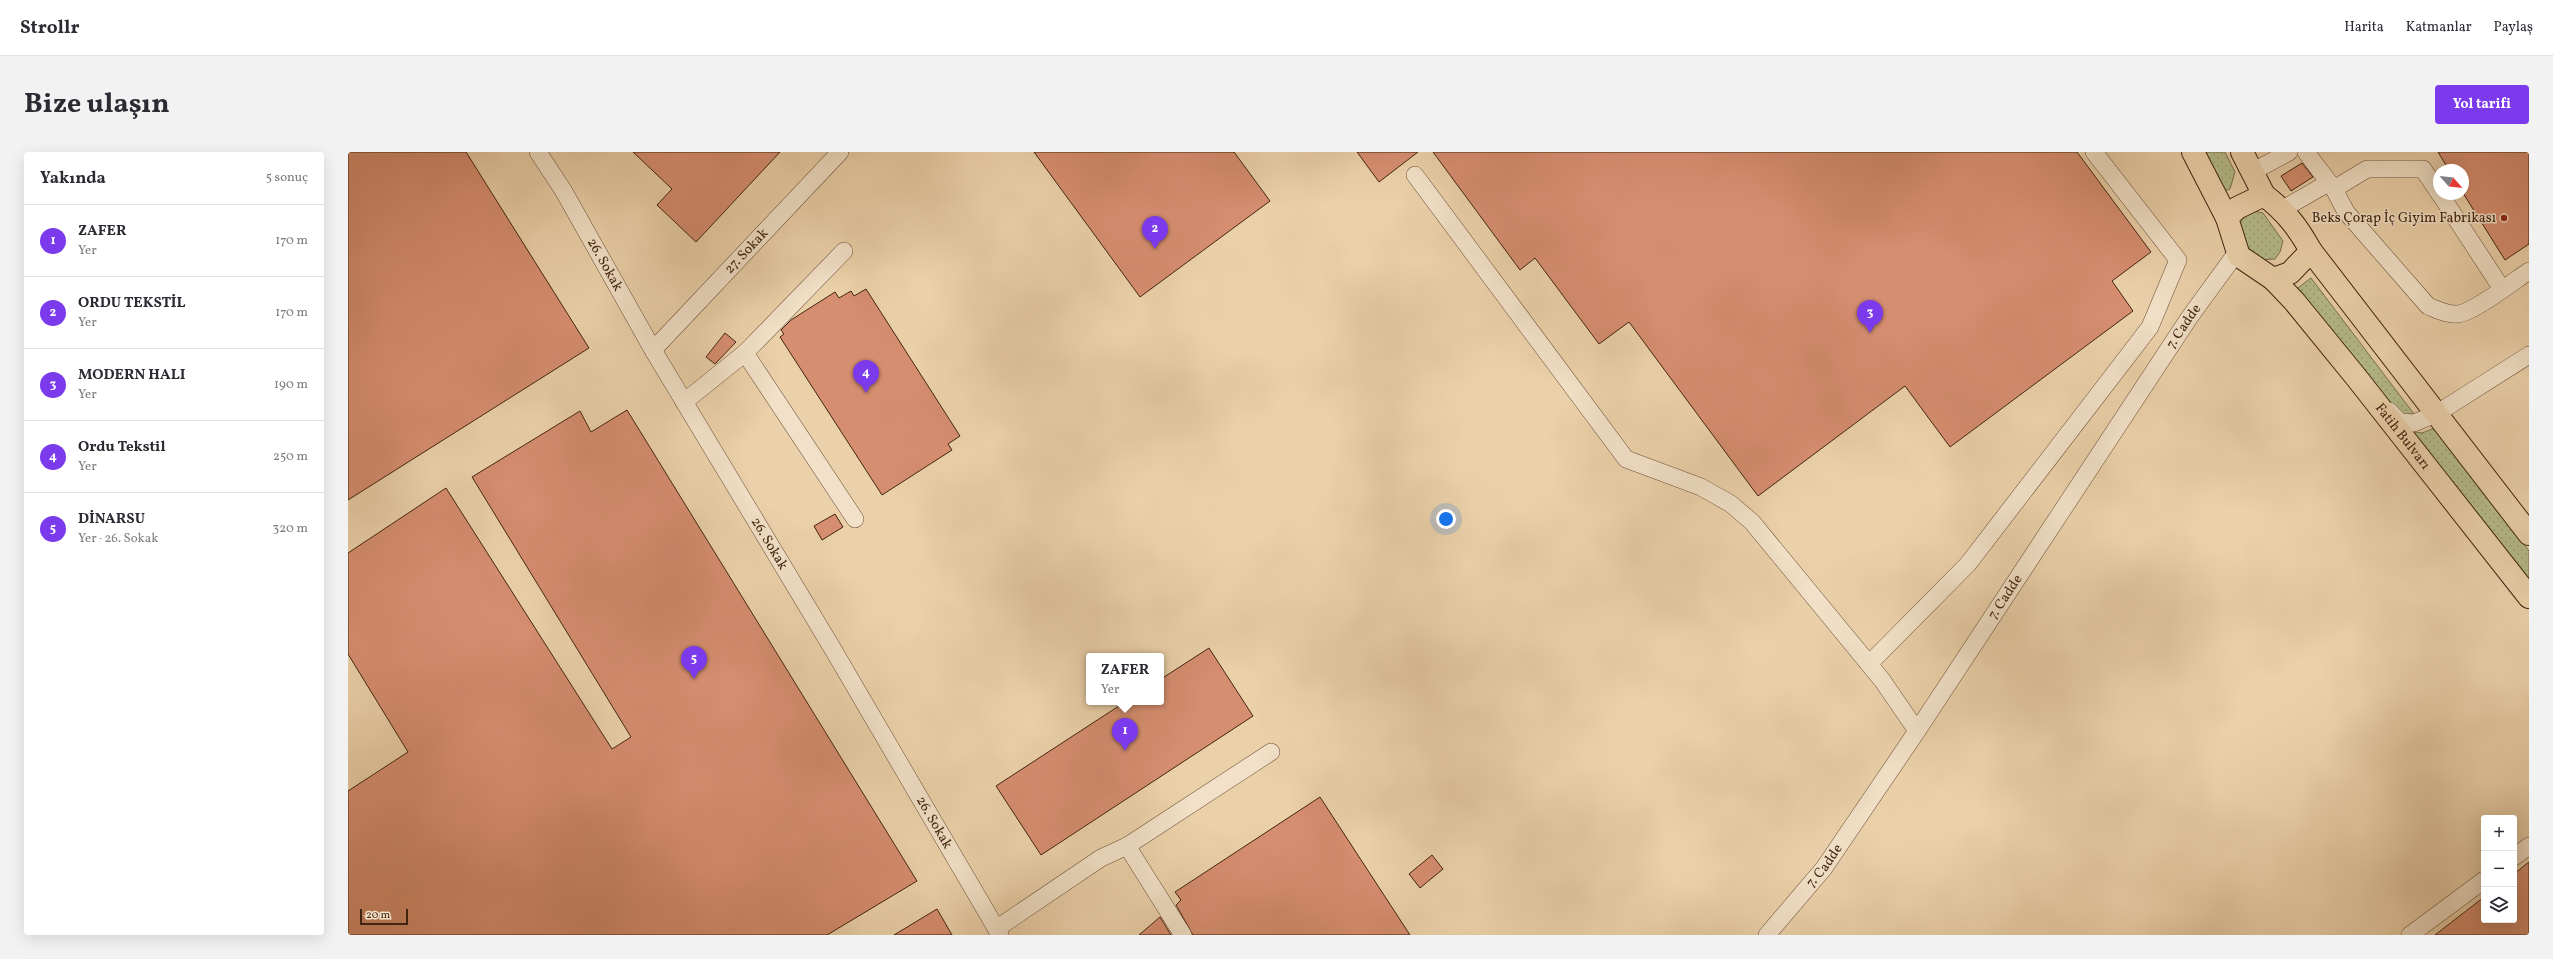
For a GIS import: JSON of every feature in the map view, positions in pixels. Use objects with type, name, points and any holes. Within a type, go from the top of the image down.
[{"type":"main road","points":[[2193,152],[2227,218],[2239,256]]},
{"type":"main road","points":[[2242,152],[2264,195],[2285,211],[2299,229],[2311,251],[2529,534]]},
{"type":"main road","points":[[2227,218],[2237,208],[2264,195]]},
{"type":"main road","points":[[2273,279],[2290,273],[2311,251]]},
{"type":"main road","name":"Fatih Bulvarı","points":[[2239,256],[2273,279],[2294,301],[2356,377],[2529,597]]},
{"type":"street","name":"26. Sokak","points":[[538,152],[562,190],[653,350],[831,646],[998,932]]},
{"type":"street","name":"27. Sokak","points":[[653,350],[840,152]]},
{"type":"street","points":[[1869,664],[1968,564],[2150,327],[2178,260],[2094,152]]},
{"type":"street","points":[[2252,172],[2289,152]]},
{"type":"street","points":[[2306,152],[2331,186],[2346,212],[2428,306],[2444,313],[2459,314],[2477,305],[2529,271]]},
{"type":"street","points":[[2285,211],[2290,205],[2367,169],[2423,169],[2433,185]]},
{"type":"street","points":[[1415,175],[1626,459],[1701,487],[1731,504],[1752,522],[1869,664],[1917,731]]},
{"type":"street","points":[[2443,200],[2502,289]]},
{"type":"street","points":[[684,402],[745,352],[844,251]]},
{"type":"street","name":"7. Cadde","points":[[1767,935],[1824,868],[1917,731],[2189,318],[2232,259],[2239,256]]},
{"type":"street","points":[[745,352],[856,519]]},
{"type":"street","points":[[2356,377],[2400,422],[2414,422],[2436,414],[2529,355]]},
{"type":"street","points":[[998,932],[1101,858],[1127,846],[1271,752]]},
{"type":"street","points":[[1127,846],[1183,935]]},
{"type":"street","points":[[2517,855],[2529,846]]},
{"type":"street","points":[[2410,935],[2481,882]]},
{"type":"green space","points":[[2200,152],[2225,152],[2235,172],[2230,189],[2221,192]]},
{"type":"green space","points":[[2250,210],[2263,213],[2283,241],[2280,252],[2275,259],[2258,260],[2238,236],[2239,220]]},
{"type":"green space","points":[[2311,278],[2414,414],[2402,415],[2393,411],[2294,291]]},
{"type":"green space","points":[[2435,428],[2529,551],[2529,587],[2409,431],[2422,433]]},
{"type":"building","points":[[348,152],[466,152],[589,348],[348,500]]},
{"type":"building","points":[[633,152],[780,152],[696,242],[657,205],[672,189]]},
{"type":"building","points":[[1034,152],[1234,152],[1270,201],[1140,297]]},
{"type":"building","points":[[1357,152],[1418,152],[1379,182]]},
{"type":"building","points":[[1433,152],[2077,152],[2151,252],[2112,281],[2133,311],[1950,447],[1905,386],[1758,496],[1629,322],[1599,344],[1535,258],[1520,270]]},
{"type":"building","name":"Beks Çorap İç Giyim Fabrikası","points":[[2438,152],[2529,152],[2529,244],[2505,260],[2467,200],[2469,200],[2469,164],[2445,164]]},
{"type":"building","points":[[2302,163],[2313,177],[2291,191],[2281,176]]},
{"type":"building","points":[[866,289],[960,436],[948,444],[952,450],[882,495],[780,337],[784,334],[781,330],[791,320],[835,292],[839,298],[851,291],[854,296]]},
{"type":"building","points":[[725,333],[736,342],[715,364],[706,357]]},
{"type":"building","points":[[627,410],[917,881],[827,935],[348,935],[348,791],[408,752],[348,654],[348,553],[446,488],[612,749],[631,737],[472,477],[580,411],[591,432]]},
{"type":"building","points":[[835,514],[843,527],[822,540],[814,526]]},
{"type":"building","points":[[1209,648],[1253,716],[1041,855],[996,786],[1120,705],[1164,705],[1164,677]]},
{"type":"building","points":[[1320,797],[1410,935],[1193,935],[1176,905],[1181,900],[1175,892]]},
{"type":"building","points":[[1432,855],[1443,869],[1420,888],[1409,874]]},
{"type":"building","points":[[2529,862],[2529,935],[2435,935],[2481,899],[2481,923],[2517,923],[2517,872]]},
{"type":"building","points":[[937,909],[952,935],[894,935]]},
{"type":"building","points":[[1160,917],[1171,935],[1139,935]]},
{"type":"place","name":"Beks Çorap İç Giyim Fabrikası","points":[[2504,218]]},
{"type":"place","name":"ORDU TEKSTİL","points":[[1155,249]]},
{"type":"place","name":"MODERN HALI","points":[[1870,333]]},
{"type":"place","name":"Ordu Tekstil","points":[[866,393]]},
{"type":"place","name":"DİNARSU","points":[[694,679]]},
{"type":"place","name":"ZAFER","points":[[1125,751]]}]
